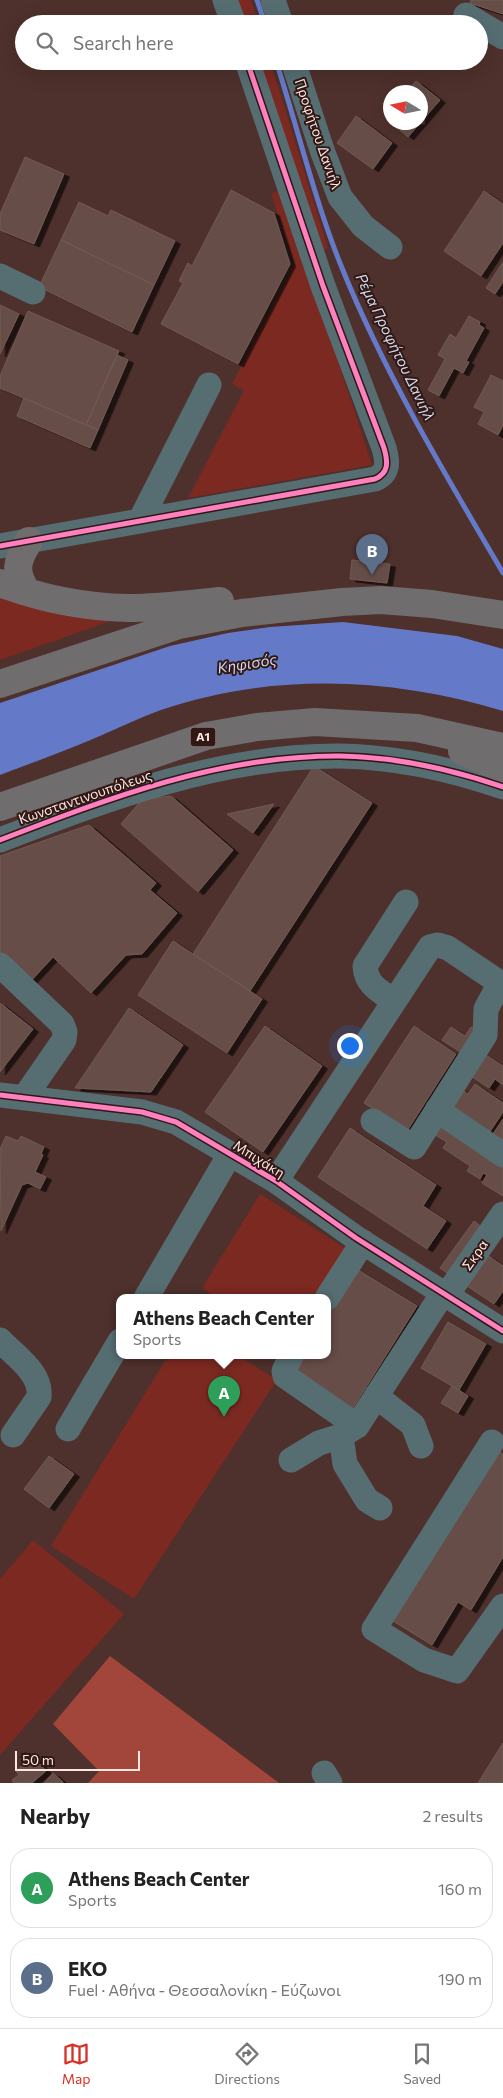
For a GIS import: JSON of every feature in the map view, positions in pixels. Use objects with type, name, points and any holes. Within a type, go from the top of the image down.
[{"type":"highway","points":[[27,592],[18,576],[18,569],[22,551],[29,541]]},
{"type":"highway","points":[[0,583],[27,592],[79,603],[126,608],[237,600],[309,606]]},
{"type":"highway","points":[[0,684],[179,625],[242,613],[381,600],[432,604],[503,615]]},
{"type":"highway","name":"Α1","points":[[0,807],[206,736],[257,727],[315,722],[417,728],[503,747]]},
{"type":"highway","points":[[417,728],[436,743],[478,757],[503,768]]},
{"type":"street","points":[[225,0],[231,15]]},
{"type":"street","points":[[273,0],[278,15]]},
{"type":"street","points":[[488,28],[503,37]]},
{"type":"street","points":[[0,546],[375,479],[384,473],[387,468],[388,462],[384,448],[323,286],[250,70]]},
{"type":"street","name":"Προφήτου Δανιήλ","points":[[296,70],[322,150],[340,197],[363,226],[390,247]]},
{"type":"street","points":[[0,276],[33,292]]},
{"type":"street","points":[[140,521],[209,385]]},
{"type":"street","name":"Κωνσταντινουπόλεως","points":[[0,840],[100,802],[164,782],[265,761],[341,756],[380,760],[446,770],[503,787]]},
{"type":"street","points":[[394,1001],[371,985],[365,976],[365,966],[406,902]]},
{"type":"street","points":[[276,1181],[430,947],[438,945],[448,948],[501,984],[486,1008],[494,1041],[437,1110],[414,1147],[373,1121]]},
{"type":"street","points":[[0,965],[62,1024],[65,1032],[64,1040],[33,1082],[12,1097]]},
{"type":"street","name":"Μπιχάκη","points":[[12,1097],[142,1112],[176,1122],[276,1181],[363,1242],[444,1295],[503,1330]]},
{"type":"street","points":[[437,1110],[503,1155]]},
{"type":"street","points":[[148,1294],[230,1154]]},
{"type":"street","name":"Σκρα","points":[[349,1431],[376,1396],[444,1295],[503,1214]]},
{"type":"street","points":[[330,1294],[363,1242]]},
{"type":"street","points":[[0,1340],[34,1375],[40,1390],[38,1397],[13,1435]]},
{"type":"street","points":[[68,1429],[116,1348]]},
{"type":"street","points":[[290,1359],[284,1371],[285,1376],[349,1431]]},
{"type":"street","points":[[376,1396],[413,1425],[421,1446]]},
{"type":"street","points":[[291,1460],[319,1443],[349,1431]]},
{"type":"street","points":[[349,1431],[345,1464],[367,1500],[380,1508]]},
{"type":"street","points":[[492,1442],[374,1629],[424,1660],[457,1671],[503,1606]]},
{"type":"shaded area","points":[[237,0],[251,0],[255,15],[242,15]]},
{"type":"shaded area","points":[[262,70],[273,70],[328,248],[323,251]]},
{"type":"shaded area","points":[[278,191],[372,465],[188,498],[244,390],[232,384],[295,264],[271,194]]},
{"type":"shaded area","points":[[0,590],[109,617],[108,622],[0,660]]},
{"type":"shaded area","points":[[260,1194],[345,1248],[316,1294],[212,1294],[202,1288]]},
{"type":"shaded area","points":[[166,1359],[224,1359],[229,1362],[231,1359],[244,1359],[277,1380],[134,1599],[51,1546]]},
{"type":"shaded area","points":[[33,1540],[124,1614],[0,1755],[0,1579]]},
{"type":"shaded area","points":[[110,1656],[279,1783],[88,1783],[99,1771],[53,1724]]},
{"type":"water","name":"Κηφισός","points":[[343,622],[457,636],[503,649],[503,711],[418,691],[375,686],[289,685],[246,689],[203,698],[161,710],[0,775],[0,703],[170,646],[228,633],[270,627]]},
{"type":"building","points":[[471,0],[503,0],[503,14],[470,3]]},
{"type":"building","points":[[416,81],[421,85],[412,85]]},
{"type":"building","points":[[428,90],[440,100],[428,114]]},
{"type":"building","points":[[356,116],[392,143],[373,169],[337,143]]},
{"type":"building","points":[[400,130],[414,130],[408,137]]},
{"type":"building","points":[[25,157],[64,174],[34,244],[0,230],[0,214]]},
{"type":"building","points":[[231,190],[274,213],[290,264],[238,364],[161,324],[183,283],[179,281],[188,263],[192,266]]},
{"type":"building","points":[[484,191],[503,204],[503,243],[481,276],[444,251]]},
{"type":"building","points":[[79,202],[108,216],[111,210],[175,241],[154,285],[61,240]]},
{"type":"building","points":[[61,240],[154,285],[132,332],[39,287]]},
{"type":"building","points":[[503,262],[503,282],[495,294],[486,288]]},
{"type":"building","points":[[0,305],[19,314],[0,354]]},
{"type":"building","points":[[28,311],[119,351],[86,425],[0,388],[0,376]]},
{"type":"building","points":[[469,316],[480,322],[479,325],[484,328],[466,361],[469,362],[463,373],[454,368],[439,396],[428,390],[445,359],[438,355],[450,334],[456,338]]},
{"type":"building","points":[[117,355],[128,360],[98,430],[86,425]]},
{"type":"building","points":[[491,375],[503,381],[503,425],[498,435],[478,424],[484,412],[474,407]]},
{"type":"building","points":[[24,398],[98,430],[90,448],[17,416]]},
{"type":"building","points":[[352,560],[390,564],[387,583],[350,579]]},
{"type":"building","points":[[314,766],[372,803],[250,991],[193,954]]},
{"type":"building","points":[[171,796],[233,850],[198,892],[121,824],[139,803],[147,799]]},
{"type":"building","points":[[274,804],[253,833],[227,814]]},
{"type":"building","points":[[89,825],[156,883],[150,890],[177,913],[142,954],[126,955],[91,993],[53,957],[28,984],[0,959],[0,856]]},
{"type":"building","points":[[173,941],[262,999],[227,1053],[138,995]]},
{"type":"building","points":[[0,1003],[33,1029],[0,1072]]},
{"type":"building","points":[[129,1008],[183,1045],[151,1092],[75,1088]]},
{"type":"building","points":[[265,1026],[322,1066],[263,1152],[205,1112]]},
{"type":"building","points":[[414,1026],[456,1054],[407,1131],[364,1103]]},
{"type":"building","points":[[451,1027],[465,1036],[471,1027],[477,1030],[462,1053],[442,1040]]},
{"type":"building","points":[[484,1054],[503,1066],[503,1085],[495,1079],[489,1088],[471,1076]]},
{"type":"building","points":[[475,1084],[503,1103],[503,1112],[487,1136],[443,1106],[457,1086],[468,1094]]},
{"type":"building","points":[[503,1119],[503,1145],[491,1137]]},
{"type":"building","points":[[437,1121],[503,1164],[503,1196],[482,1183],[487,1175],[483,1173],[480,1179],[467,1171],[470,1166],[443,1148],[447,1142],[430,1132]]},
{"type":"building","points":[[350,1128],[436,1185],[423,1206],[446,1221],[427,1249],[318,1177]]},
{"type":"building","points":[[6,1136],[18,1141],[21,1136],[44,1147],[41,1154],[43,1155],[35,1172],[46,1177],[40,1189],[28,1183],[22,1185],[1,1231],[0,1149]]},
{"type":"building","points":[[474,1221],[483,1228],[450,1275],[440,1268]]},
{"type":"building","points":[[487,1255],[503,1266],[503,1291],[494,1304],[467,1286]]},
{"type":"building","points":[[355,1268],[417,1306],[351,1411],[290,1372],[298,1359],[331,1359],[331,1306]]},
{"type":"building","points":[[448,1322],[486,1344],[459,1390],[421,1368]]},
{"type":"building","points":[[452,1386],[468,1396],[458,1413],[441,1403]]},
{"type":"building","points":[[498,1451],[503,1454],[503,1557],[471,1610],[458,1602],[432,1645],[393,1621]]},
{"type":"building","points":[[49,1456],[74,1474],[49,1508],[24,1489]]},
{"type":"building","points":[[503,1743],[503,1783],[478,1783]]},
{"type":"building","points":[[33,1756],[46,1771],[32,1783],[14,1783],[12,1780],[19,1775],[16,1771]]},
{"type":"building","points":[[53,1773],[63,1782],[63,1783],[44,1783]]},
{"type":"waterway","name":"Ρέμα Προφήτου Δανιήλ","points":[[257,0],[262,15]]},
{"type":"waterway","name":"Ρέμα Προφήτου Δανιήλ","points":[[279,70],[323,217],[359,307],[417,423],[503,573]]},
{"type":"cycle path","points":[[0,546],[375,479],[383,474],[387,462],[384,448],[323,286],[250,70]]},
{"type":"cycle path","points":[[0,840],[82,809],[166,782],[252,763],[296,758],[340,756],[381,759],[423,765],[503,787]]},
{"type":"cycle path","points":[[0,1095],[142,1112],[176,1122],[276,1181],[356,1238],[503,1331]]},
{"type":"place","name":"EKO","points":[[372,575]]},
{"type":"place","name":"Athens Beach Center","points":[[224,1417]]}]
